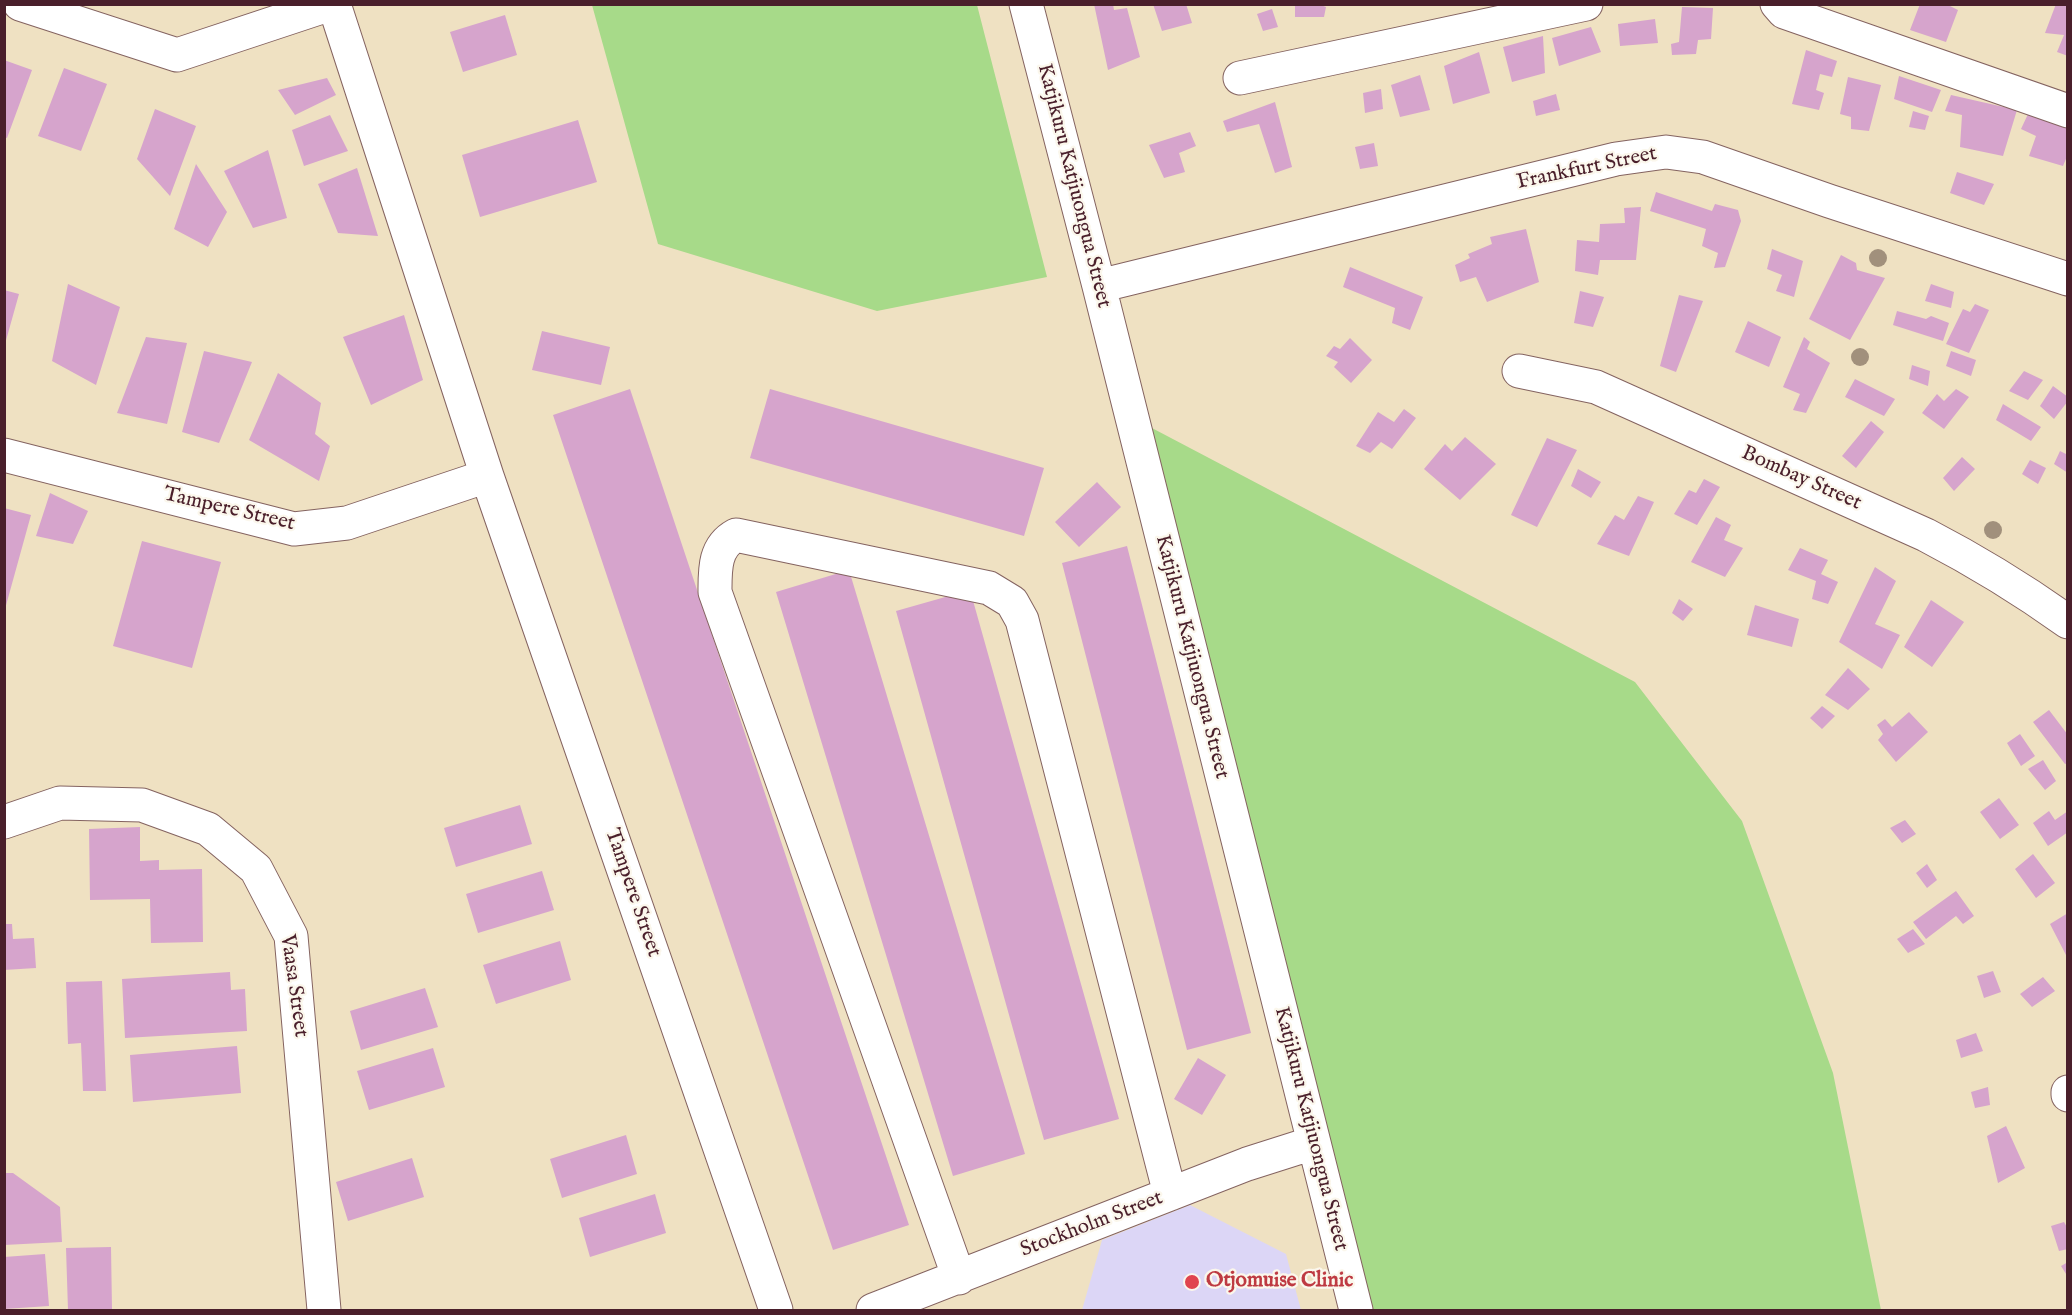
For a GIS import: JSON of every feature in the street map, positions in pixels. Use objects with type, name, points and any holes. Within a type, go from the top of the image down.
[{"type":"street","points":[[20,4],[177,55],[333,4]]},
{"type":"street","name":"Tampere Street","points":[[333,4],[487,476],[776,1311]]},
{"type":"street","name":"Katjikuru Katjiuongua Street","points":[[1026,4],[1356,1311]]},
{"type":"street","points":[[1240,78],[1586,4]]},
{"type":"street","points":[[1777,4],[1784,12],[2067,111]]},
{"type":"street","name":"Frankfurt Street","points":[[1099,286],[1616,159],[1666,152],[1703,156],[1829,201],[2067,279]]},
{"type":"street","name":"Bombay Street","points":[[1519,371],[1596,387],[1926,535],[1978,562],[2067,622]]},
{"type":"street","name":"Tampere Street","points":[[4,454],[294,529],[347,523],[487,476]]},
{"type":"street","points":[[959,1278],[716,592],[715,563],[725,541],[736,535],[989,588],[1012,602],[1022,620],[1170,1194]]},
{"type":"street","name":"Vaasa Street","points":[[4,822],[60,803],[142,805],[208,829],[256,868],[291,936],[324,1311]]},
{"type":"street","name":"Stockholm Street","points":[[873,1311],[1247,1164],[1313,1143]]},
{"type":"shaded area","name":"Otjomuise Clinic","points":[[1190,1205],[1286,1254],[1301,1310],[1082,1310],[1102,1240]]},
{"type":"green space","points":[[592,5],[977,5],[1047,277],[877,311],[658,244]]},
{"type":"green space","points":[[1131,417],[1635,682],[1742,821],[1833,1073],[1881,1310],[1356,1310]]},
{"type":"building","points":[[1094,4],[1113,4],[1114,10],[1127,8],[1140,57],[1108,70]]},
{"type":"building","points":[[1153,4],[1186,4],[1192,23],[1162,31]]},
{"type":"building","points":[[1295,4],[1318,4],[1326,7],[1324,17],[1295,17]]},
{"type":"building","points":[[1920,4],[1946,4],[1958,10],[1946,42],[1910,30]]},
{"type":"building","points":[[2056,4],[2068,4],[2068,56],[2057,52],[2064,35],[2045,33]]},
{"type":"building","points":[[1682,7],[1713,8],[1711,39],[1698,40],[1696,54],[1672,55],[1671,44],[1679,42]]},
{"type":"building","points":[[1272,9],[1278,27],[1263,31],[1257,14]]},
{"type":"building","points":[[505,15],[517,55],[463,72],[450,32]]},
{"type":"building","points":[[1655,19],[1658,43],[1620,46],[1618,24]]},
{"type":"building","points":[[1591,27],[1601,52],[1559,66],[1552,38]]},
{"type":"building","points":[[1543,36],[1545,73],[1512,82],[1503,47]]},
{"type":"building","points":[[1806,50],[1837,61],[1832,77],[1820,74],[1816,90],[1824,93],[1819,110],[1792,104]]},
{"type":"building","points":[[1479,52],[1490,93],[1453,104],[1444,66]]},
{"type":"building","points":[[4,60],[32,70],[7,138],[4,137]]},
{"type":"building","points":[[64,68],[107,84],[81,151],[38,136]]},
{"type":"building","points":[[1420,75],[1430,110],[1400,117],[1391,85]]},
{"type":"building","points":[[1899,76],[1941,90],[1932,112],[1894,99]]},
{"type":"building","points":[[1848,77],[1881,85],[1869,131],[1851,129],[1851,117],[1840,114]]},
{"type":"building","points":[[327,78],[336,95],[295,115],[278,90]]},
{"type":"building","points":[[1381,89],[1383,109],[1365,113],[1363,93]]},
{"type":"building","points":[[1556,94],[1560,110],[1536,116],[1533,101]]},
{"type":"building","points":[[1951,95],[2017,110],[2003,156],[1960,147],[1962,115],[1945,111]]},
{"type":"building","points":[[1275,102],[1292,167],[1275,173],[1259,124],[1227,132],[1223,121]]},
{"type":"building","points":[[155,109],[196,126],[170,196],[137,159]]},
{"type":"building","points":[[1913,111],[1929,116],[1925,130],[1909,127]]},
{"type":"building","points":[[2028,114],[2068,126],[2068,154],[2063,166],[2029,156],[2036,136],[2021,129]]},
{"type":"building","points":[[330,115],[348,151],[304,166],[292,130]]},
{"type":"building","points":[[578,120],[597,182],[480,217],[462,155]]},
{"type":"building","points":[[1190,132],[1196,146],[1179,153],[1185,172],[1164,178],[1149,145]]},
{"type":"building","points":[[1374,143],[1378,166],[1360,169],[1355,147]]},
{"type":"building","points":[[268,150],[287,218],[253,228],[224,171]]},
{"type":"building","points":[[196,164],[227,212],[208,247],[174,229]]},
{"type":"building","points":[[357,168],[378,236],[338,233],[318,184]]},
{"type":"building","points":[[1957,172],[1994,184],[1984,205],[1950,193]]},
{"type":"building","points":[[1656,192],[1712,211],[1715,204],[1738,210],[1741,221],[1725,267],[1714,268],[1718,253],[1702,246],[1706,229],[1650,211]]},
{"type":"building","points":[[1641,207],[1636,260],[1600,260],[1598,275],[1575,271],[1577,240],[1599,242],[1600,224],[1625,223],[1624,208]]},
{"type":"building","points":[[1526,229],[1539,282],[1487,302],[1476,277],[1460,282],[1455,265],[1470,258],[1468,254],[1492,244],[1490,237]]},
{"type":"building","points":[[1772,249],[1803,261],[1794,297],[1776,291],[1782,275],[1767,269]]},
{"type":"building","points":[[1841,255],[1856,263],[1857,270],[1885,278],[1850,340],[1809,319]]},
{"type":"building","points":[[1350,267],[1423,297],[1410,330],[1392,323],[1395,308],[1343,287]]},
{"type":"building","points":[[68,284],[120,307],[96,385],[52,361]]},
{"type":"building","points":[[1931,284],[1954,292],[1951,308],[1925,301]]},
{"type":"building","points":[[4,290],[19,294],[5,344],[4,344]]},
{"type":"building","points":[[1580,291],[1604,297],[1593,327],[1574,323]]},
{"type":"building","points":[[1679,295],[1703,301],[1676,372],[1660,366]]},
{"type":"building","points":[[1975,304],[1989,310],[1969,353],[1946,344],[1963,309],[1970,312]]},
{"type":"building","points":[[1897,311],[1926,319],[1931,316],[1949,323],[1943,341],[1893,325]]},
{"type":"building","points":[[404,315],[423,380],[371,405],[343,337]]},
{"type":"building","points":[[1748,321],[1781,337],[1769,367],[1735,352]]},
{"type":"building","points":[[542,331],[610,347],[601,385],[532,370]]},
{"type":"building","points":[[146,337],[187,343],[167,424],[117,413]]},
{"type":"building","points":[[1804,337],[1810,342],[1807,349],[1830,363],[1806,413],[1793,410],[1800,394],[1783,387]]},
{"type":"building","points":[[1350,338],[1372,360],[1351,383],[1334,367],[1338,362],[1326,356],[1334,346],[1340,349]]},
{"type":"building","points":[[204,351],[252,362],[219,443],[182,432]]},
{"type":"building","points":[[1951,351],[1976,360],[1971,376],[1946,366]]},
{"type":"building","points":[[1912,365],[1930,371],[1928,386],[1909,379]]},
{"type":"building","points":[[2024,371],[2043,380],[2028,400],[2009,391]]},
{"type":"building","points":[[278,373],[321,403],[315,434],[330,446],[319,481],[249,440]]},
{"type":"building","points":[[1855,379],[1895,399],[1884,416],[1845,397]]},
{"type":"building","points":[[2053,386],[2068,397],[2068,401],[2054,419],[2040,406]]},
{"type":"building","points":[[630,389],[909,1225],[833,1250],[553,415]]},
{"type":"building","points":[[770,389],[1044,468],[1024,536],[750,458]]},
{"type":"building","points":[[1956,389],[1969,397],[1944,429],[1922,413],[1937,394],[1944,401]]},
{"type":"building","points":[[2003,404],[2041,427],[2031,441],[1996,420]]},
{"type":"building","points":[[1404,409],[1416,418],[1392,449],[1381,442],[1370,453],[1356,446],[1378,412],[1394,422]]},
{"type":"building","points":[[1871,421],[1884,432],[1856,468],[1842,456]]},
{"type":"building","points":[[1465,437],[1496,464],[1460,500],[1424,469],[1445,444],[1452,451]]},
{"type":"building","points":[[1547,438],[1577,450],[1537,527],[1511,515]]},
{"type":"building","points":[[2060,451],[2068,455],[2068,473],[2054,464]]},
{"type":"building","points":[[1962,457],[1975,469],[1954,491],[1943,478]]},
{"type":"building","points":[[2030,460],[2046,468],[2038,484],[2022,474]]},
{"type":"building","points":[[1578,469],[1601,482],[1591,498],[1571,486]]},
{"type":"building","points":[[1704,479],[1720,487],[1697,525],[1674,514],[1689,490],[1696,493]]},
{"type":"building","points":[[1097,482],[1121,507],[1079,547],[1055,522]]},
{"type":"building","points":[[50,493],[88,511],[73,544],[36,536]]},
{"type":"building","points":[[1638,496],[1654,502],[1629,556],[1597,544],[1615,515],[1624,520]]},
{"type":"building","points":[[4,508],[31,515],[5,609],[4,608]]},
{"type":"building","points":[[1716,517],[1731,525],[1724,540],[1743,548],[1725,577],[1691,562]]},
{"type":"building","points":[[142,541],[221,562],[192,668],[113,646]]},
{"type":"building","points":[[1127,546],[1251,1033],[1187,1050],[1062,563]]},
{"type":"building","points":[[1800,548],[1828,560],[1821,574],[1838,582],[1828,604],[1812,599],[1816,581],[1788,570]]},
{"type":"building","points":[[1875,567],[1896,581],[1875,624],[1900,635],[1882,669],[1839,642]]},
{"type":"building","points":[[849,570],[1025,1154],[953,1176],[776,592]]},
{"type":"building","points":[[970,590],[1119,1119],[1044,1140],[896,611]]},
{"type":"building","points":[[1679,599],[1693,609],[1683,621],[1672,613]]},
{"type":"building","points":[[1931,600],[1964,622],[1932,667],[1904,647]]},
{"type":"building","points":[[1755,605],[1799,619],[1792,647],[1747,635]]},
{"type":"building","points":[[1848,668],[1870,689],[1848,710],[1825,695]]},
{"type":"building","points":[[1822,706],[1835,716],[1822,729],[1810,718]]},
{"type":"building","points":[[2049,710],[2068,735],[2068,763],[2065,764],[2033,722]]},
{"type":"building","points":[[1909,712],[1928,732],[1896,762],[1878,740],[1883,734],[1877,725],[1885,719],[1892,727]]},
{"type":"building","points":[[2020,734],[2035,756],[2021,766],[2007,743]]},
{"type":"building","points":[[2043,760],[2056,781],[2045,790],[2028,769]]},
{"type":"building","points":[[1999,798],[2019,825],[2000,839],[1980,812]]},
{"type":"building","points":[[520,805],[532,844],[456,867],[444,828]]},
{"type":"building","points":[[2049,811],[2055,820],[2068,811],[2068,832],[2048,846],[2033,823]]},
{"type":"building","points":[[1905,820],[1916,834],[1902,843],[1890,828]]},
{"type":"building","points":[[140,827],[140,861],[159,860],[159,870],[202,869],[203,942],[151,943],[150,899],[90,900],[89,829]]},
{"type":"building","points":[[2033,854],[2055,883],[2036,898],[2015,869]]},
{"type":"building","points":[[1927,864],[1937,880],[1927,888],[1916,873]]},
{"type":"building","points":[[542,871],[554,910],[478,933],[466,894]]},
{"type":"building","points":[[1956,891],[1974,916],[1963,924],[1956,916],[1926,939],[1913,922]]},
{"type":"building","points":[[2068,913],[2068,955],[2066,955],[2050,924]]},
{"type":"building","points":[[4,924],[12,924],[13,939],[34,938],[36,968],[4,970]]},
{"type":"building","points":[[1913,929],[1925,944],[1908,953],[1897,939]]},
{"type":"building","points":[[560,941],[571,980],[496,1004],[483,965]]},
{"type":"building","points":[[1993,971],[2001,992],[1984,998],[1977,976]]},
{"type":"building","points":[[230,972],[231,990],[245,989],[247,1031],[125,1038],[122,979]]},
{"type":"building","points":[[2043,977],[2055,991],[2032,1007],[2020,994]]},
{"type":"building","points":[[102,981],[106,1091],[83,1091],[81,1043],[68,1044],[66,982]]},
{"type":"building","points":[[425,988],[438,1027],[361,1050],[350,1011]]},
{"type":"building","points":[[1976,1033],[1983,1051],[1961,1058],[1956,1040]]},
{"type":"building","points":[[237,1046],[241,1093],[133,1102],[130,1055]]},
{"type":"building","points":[[433,1048],[445,1087],[369,1110],[357,1071]]},
{"type":"building","points":[[1198,1058],[1226,1075],[1202,1115],[1174,1099]]},
{"type":"building","points":[[1988,1087],[1990,1105],[1975,1108],[1971,1092]]},
{"type":"building","points":[[2006,1126],[2025,1168],[1998,1183],[1987,1136]]},
{"type":"building","points":[[626,1135],[637,1174],[562,1198],[550,1159]]},
{"type":"building","points":[[412,1158],[424,1197],[348,1221],[336,1182]]},
{"type":"building","points":[[4,1173],[13,1173],[60,1207],[62,1242],[4,1245]]},
{"type":"building","points":[[655,1194],[666,1233],[590,1257],[579,1218]]},
{"type":"building","points":[[2064,1222],[2068,1229],[2068,1249],[2059,1251],[2051,1226]]},
{"type":"building","points":[[111,1247],[112,1309],[68,1310],[66,1248]]},
{"type":"building","points":[[45,1254],[49,1306],[4,1309],[4,1257]]},
{"type":"building","points":[[2068,1262],[2068,1277],[2061,1266]]},
{"type":"place","name":"Otjomuise Clinic","points":[[1192,1282]]}]
